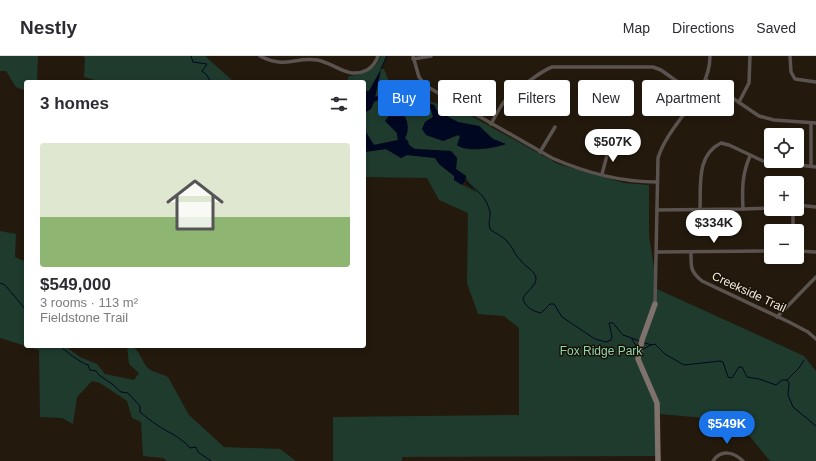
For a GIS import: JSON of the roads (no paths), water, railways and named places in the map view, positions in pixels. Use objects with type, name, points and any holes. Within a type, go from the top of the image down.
[{"type":"street","points":[[260,56],[271,61],[281,63],[317,60],[352,73],[365,71],[376,61],[378,56]]},
{"type":"street","points":[[431,56],[413,58],[419,77],[426,86],[540,152],[568,165],[602,174],[631,181],[657,182]]},
{"type":"street","points":[[706,80],[710,68],[710,56]]},
{"type":"street","points":[[739,102],[749,83],[750,56]]},
{"type":"street","points":[[790,56],[790,72],[793,77],[799,81],[816,82]]},
{"type":"street","points":[[491,124],[503,103],[509,97],[542,72],[552,68],[653,67],[661,70],[675,80]]},
{"type":"street","points":[[734,99],[759,116],[769,119],[816,123]]},
{"type":"street","points":[[658,461],[657,403],[639,363],[639,353],[655,304],[658,158],[662,146],[682,116]]},
{"type":"street","points":[[700,209],[702,164],[712,147],[721,143],[729,145],[763,161],[814,166],[811,122]]},
{"type":"street","points":[[540,152],[555,127]]},
{"type":"street","points":[[602,174],[609,148]]},
{"type":"street","points":[[743,209],[742,179],[750,156]]},
{"type":"street","points":[[804,206],[816,207]]},
{"type":"street","points":[[657,210],[764,208]]},
{"type":"street","points":[[656,252],[764,251]]},
{"type":"street","points":[[804,251],[816,252]]},
{"type":"street","name":"Creekside Trail","points":[[691,252],[691,266],[693,273],[702,281],[808,332],[816,339]]},
{"type":"street","points":[[777,317],[816,277]]},
{"type":"street","points":[[713,461],[719,455],[724,453],[735,455],[743,461]]},
{"type":"water","points":[[381,69],[375,97],[378,96],[378,100],[374,102],[371,109],[366,112],[366,91],[369,91]]},
{"type":"water","points":[[430,104],[434,105],[438,112],[438,116],[447,116],[458,122],[479,126],[493,139],[506,144],[488,148],[467,149],[457,145],[460,137],[458,135],[443,141],[426,135],[422,129],[425,122],[433,117]]},
{"type":"water","points":[[389,116],[405,116],[408,130],[405,138],[409,145],[415,149],[451,151],[457,158],[456,169],[466,176],[462,185],[454,180],[454,176],[439,164],[435,158],[407,155],[401,158],[386,149],[366,152],[366,132],[374,145],[398,140],[397,133],[385,121]]},
{"type":"waterway","points":[[191,56],[193,62],[207,64],[202,71],[207,75],[210,80]]},
{"type":"waterway","points":[[381,69],[387,56]]},
{"type":"waterway","points":[[466,182],[478,191],[484,198],[490,212],[489,226],[491,230],[506,240],[520,260],[532,271],[536,278],[535,283],[523,298],[527,306],[532,310],[541,313],[550,304],[554,304],[562,317],[595,339],[606,342],[611,340],[612,337],[609,323],[613,323],[623,335],[640,341]]},
{"type":"waterway","points":[[0,283],[5,285],[24,308]]},
{"type":"waterway","points":[[632,339],[636,346]]},
{"type":"waterway","points":[[645,343],[652,345],[655,344],[665,354],[684,365],[720,361],[723,362],[728,377],[732,378],[739,367],[742,367],[747,377],[759,379],[776,385],[782,380],[787,380],[789,383],[788,395],[793,407],[816,426]]},
{"type":"waterway","points":[[643,349],[651,345]]},
{"type":"waterway","points":[[62,348],[84,364],[88,365],[90,370],[96,371],[121,392],[128,393],[140,406],[140,412],[148,419],[179,438],[190,448],[196,447],[198,452],[211,461]]},
{"type":"waterway","points":[[787,380],[799,368],[804,360]]},
{"type":"park label","name":"Fox Ridge Park","points":[[601,351]]}]
